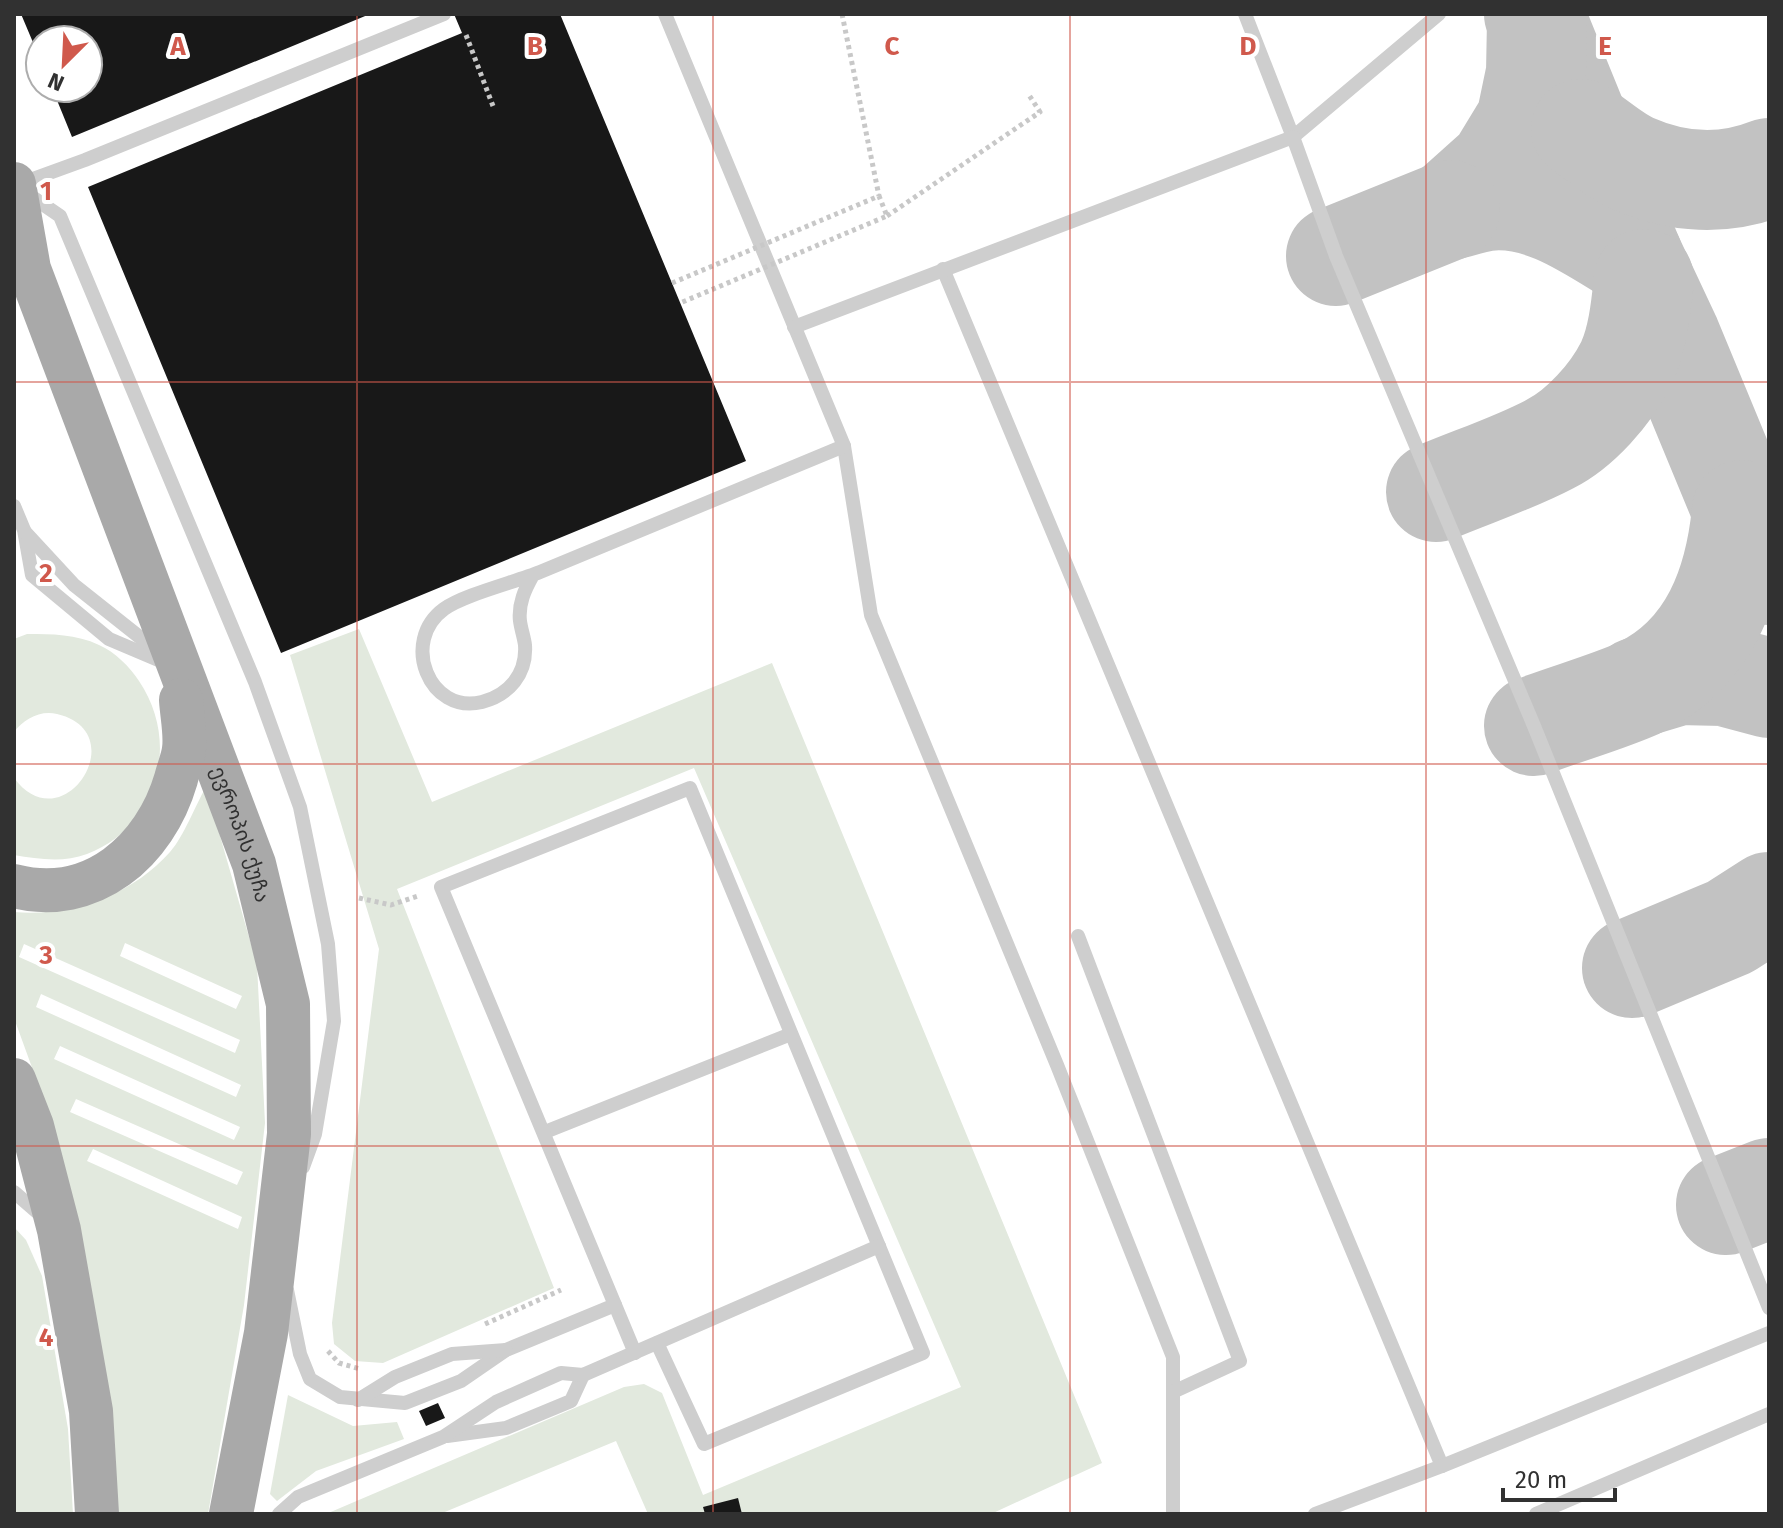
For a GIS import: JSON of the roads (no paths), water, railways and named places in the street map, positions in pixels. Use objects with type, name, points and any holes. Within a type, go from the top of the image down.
[{"type":"main road","name":"ევროპის ქუჩა","points":[[14,185],[29,269],[254,864],[288,1004],[289,1134],[266,1333],[231,1514]]},
{"type":"main road","points":[[14,886],[30,890],[80,887],[119,866],[151,834],[170,799],[184,750],[180,669]]},
{"type":"main road","points":[[14,1080],[23,1119],[59,1230],[91,1411],[97,1514]]},
{"type":"lane","points":[[14,185],[85,160],[444,14]]},
{"type":"lane","points":[[665,14],[844,446],[871,615],[1057,1065],[1173,1357],[1173,1514]]},
{"type":"lane","points":[[1245,14],[1336,256],[1534,726],[1769,1308]]},
{"type":"lane","points":[[794,327],[1293,137],[1439,14]]},
{"type":"lane","points":[[14,185],[60,216],[255,682],[300,807],[328,944],[334,1021],[315,1134],[277,1240],[300,1354],[310,1379],[340,1397],[411,1401],[461,1381],[506,1350],[615,1305]]},
{"type":"lane","points":[[943,269],[1442,1466]]},
{"type":"lane","points":[[533,575],[525,588],[521,605],[525,645],[524,662],[518,678],[507,691],[476,703],[459,701],[443,694],[423,666],[421,649],[424,632],[433,617],[447,606],[533,575],[844,446]]},
{"type":"lane","points":[[14,506],[24,530],[32,575],[109,639],[180,669]]},
{"type":"lane","points":[[24,530],[74,585],[180,669]]},
{"type":"lane","points":[[635,1353],[441,887],[690,788],[923,1353],[704,1444],[657,1343]]},
{"type":"lane","points":[[1078,936],[1240,1361],[1173,1392]]},
{"type":"lane","points":[[545,1132],[791,1034]]},
{"type":"lane","points":[[14,1192],[59,1230]]},
{"type":"lane","points":[[279,1514],[298,1497],[443,1437],[496,1402],[561,1373],[583,1375],[879,1246]]},
{"type":"lane","points":[[1315,1514],[1442,1466],[1769,1333]]},
{"type":"lane","points":[[358,1400],[395,1377],[452,1354],[506,1350]]},
{"type":"lane","points":[[443,1437],[506,1428],[571,1401],[583,1375]]},
{"type":"lane","points":[[1536,1514],[1769,1414]]}]
